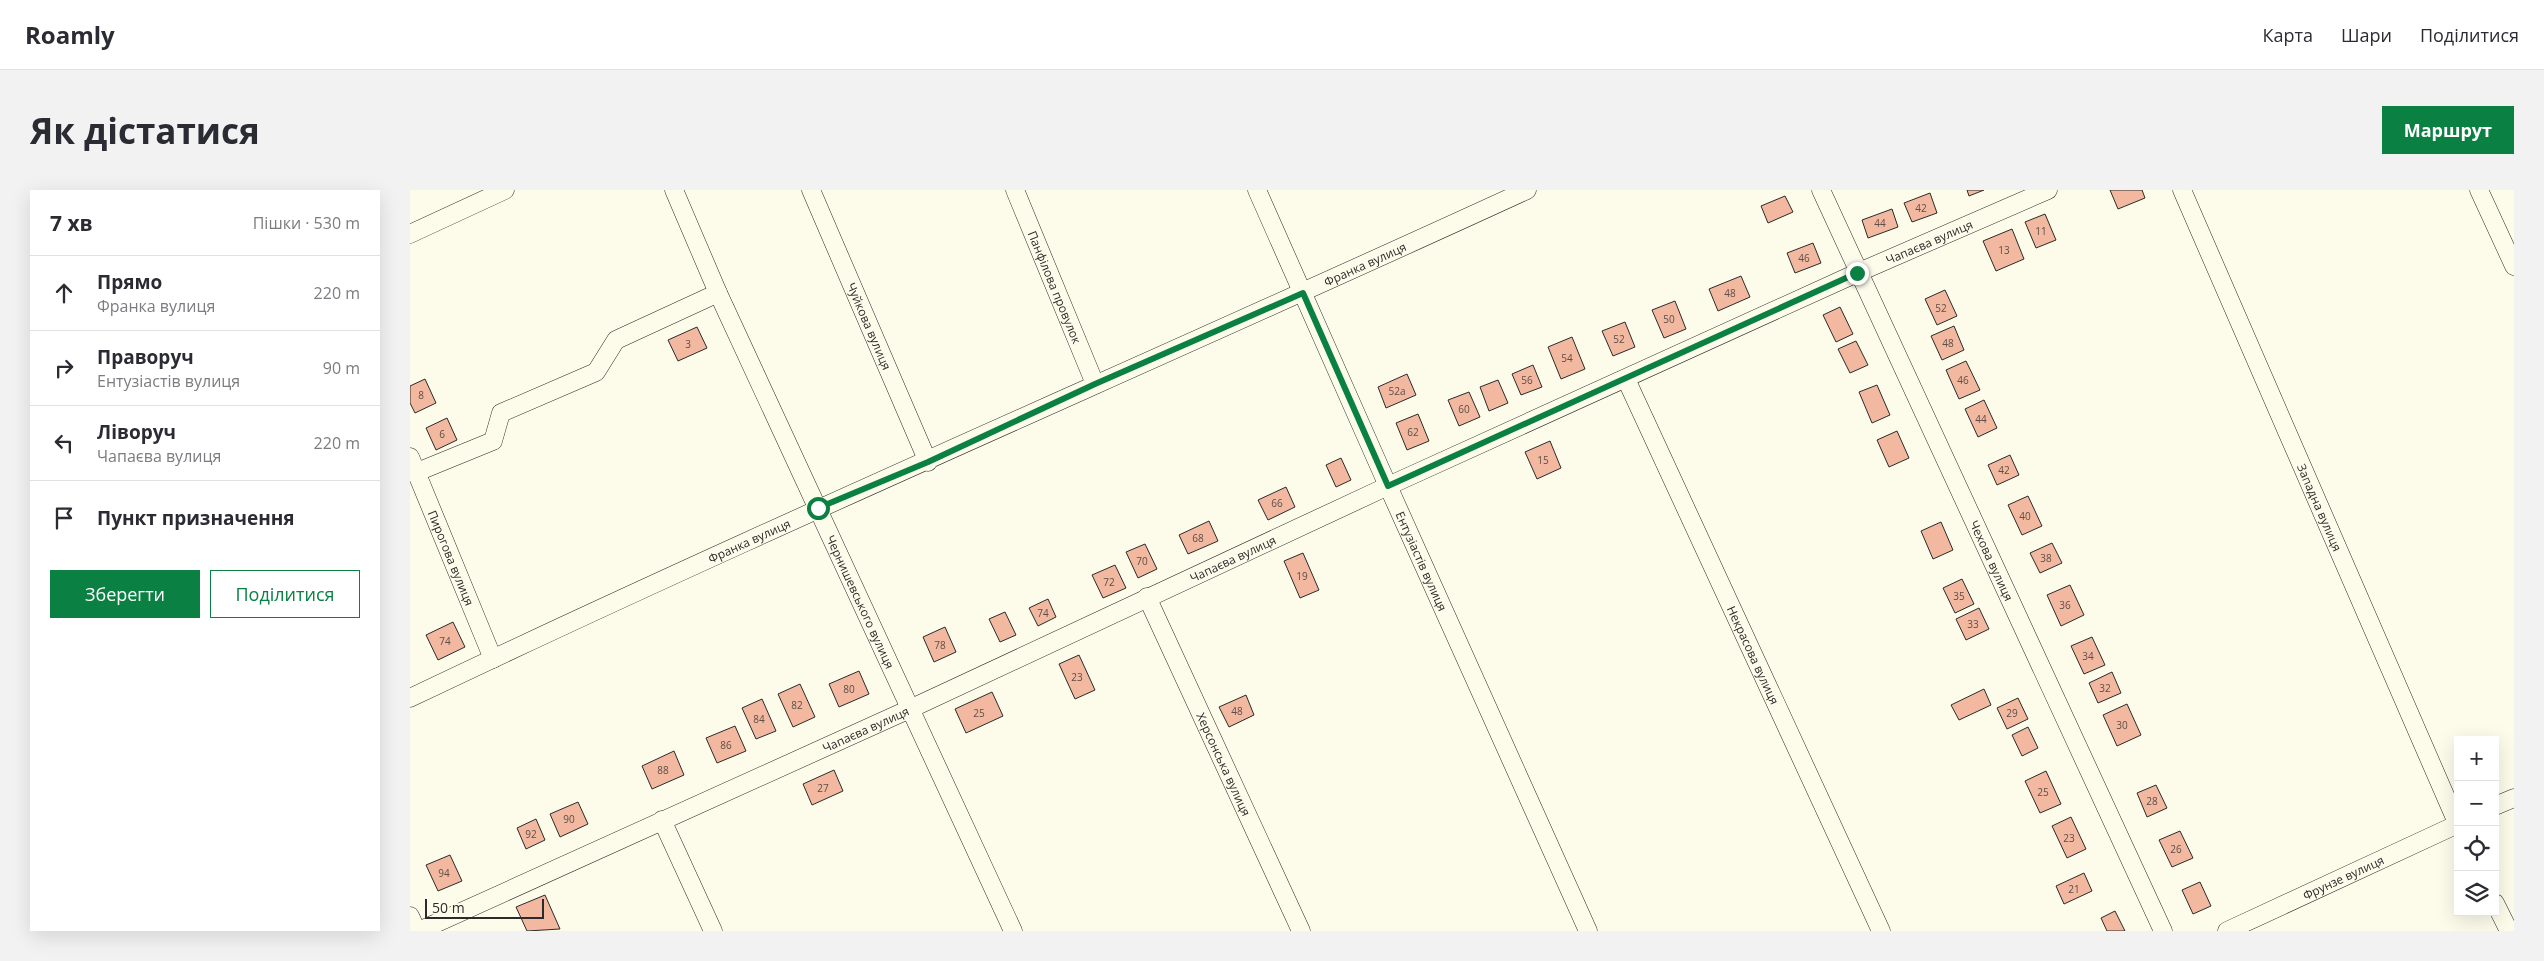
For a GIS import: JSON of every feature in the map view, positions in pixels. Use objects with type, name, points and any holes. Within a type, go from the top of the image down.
[{"type":"street","points":[[410,234],[505,190]]},
{"type":"street","name":"Чернишевського вулиця","points":[[674,190],[718,292],[1014,931]]},
{"type":"street","name":"Чуйкова вулиця","points":[[810,190],[928,462]]},
{"type":"street","name":"Панфілова провулок","points":[[1015,190],[1095,384]]},
{"type":"street","name":"Ентузіастів вулиця","points":[[1257,190],[1588,931]]},
{"type":"street","name":"Франка вулиця","points":[[410,698],[818,508],[928,462],[1095,384],[1303,293],[1526,190]]},
{"type":"street","name":"Чехова вулиця","points":[[1821,190],[1857,273],[2163,931]]},
{"type":"street","name":"Чапаєва вулиця","points":[[418,931],[912,708],[1388,486],[1857,273],[2048,190]]},
{"type":"street","name":"Западна вулиця","points":[[2182,190],[2454,815]]},
{"type":"street","points":[[2479,190],[2514,266]]},
{"type":"street","points":[[413,465],[493,441],[501,414],[596,372],[616,340],[718,292]]},
{"type":"street","name":"Некрасова вулиця","points":[[1626,379],[1881,931]]},
{"type":"street","name":"Пирогова вулиця","points":[[413,465],[493,659]]},
{"type":"street","name":"Херсонська вулиця","points":[[1147,597],[1301,931]]},
{"type":"street","points":[[2499,804],[2514,798]]},
{"type":"street","points":[[662,820],[713,931]]},
{"type":"street","name":"Фрунзе вулиця","points":[[2228,931],[2454,826]]},
{"type":"street","points":[[2499,911],[2509,931]]},
{"type":"street","points":[[410,916],[418,931]]},
{"type":"building","points":[[1967,190],[1984,190],[1969,196]]},
{"type":"building","points":[[2110,190],[2142,190],[2145,198],[2118,209]]},
{"type":"building","points":[[1930,193],[1937,213],[1912,222],[1904,203]]},
{"type":"building","points":[[1785,196],[1793,212],[1768,223],[1761,206]]},
{"type":"building","points":[[1892,209],[1898,227],[1868,238],[1862,220]]},
{"type":"building","points":[[2045,214],[2056,240],[2036,248],[2025,222]]},
{"type":"building","points":[[2012,229],[2024,259],[1996,271],[1983,241]]},
{"type":"building","points":[[1813,243],[1821,263],[1795,273],[1787,253]]},
{"type":"building","points":[[1741,276],[1750,297],[1718,311],[1709,289]]},
{"type":"building","points":[[1945,290],[1957,316],[1937,325],[1925,299]]},
{"type":"building","points":[[1675,301],[1686,329],[1664,338],[1652,310]]},
{"type":"building","points":[[1840,307],[1853,334],[1836,342],[1823,315]]},
{"type":"building","points":[[1625,322],[1635,347],[1613,356],[1602,331]]},
{"type":"building","points":[[1954,326],[1964,350],[1942,360],[1931,336]]},
{"type":"building","points":[[697,327],[707,348],[678,361],[668,340]]},
{"type":"building","points":[[1572,337],[1585,369],[1561,379],[1548,347]]},
{"type":"building","points":[[1856,341],[1868,365],[1850,373],[1838,349]]},
{"type":"building","points":[[1966,361],[1980,390],[1959,399],[1946,370]]},
{"type":"building","points":[[1533,365],[1542,387],[1521,395],[1512,374]]},
{"type":"building","points":[[1407,374],[1416,395],[1386,408],[1378,387]]},
{"type":"building","points":[[425,379],[436,403],[415,413],[410,403],[410,386]]},
{"type":"building","points":[[1498,380],[1508,403],[1489,411],[1480,387]]},
{"type":"building","points":[[1877,385],[1890,415],[1872,423],[1859,392]]},
{"type":"building","points":[[1469,392],[1480,417],[1459,426],[1448,400]]},
{"type":"building","points":[[1984,400],[1997,428],[1978,437],[1965,409]]},
{"type":"building","points":[[1418,414],[1429,441],[1407,450],[1396,423]]},
{"type":"building","points":[[447,418],[457,440],[436,450],[426,428]]},
{"type":"building","points":[[1897,431],[1909,458],[1889,467],[1877,440]]},
{"type":"building","points":[[1550,441],[1561,468],[1537,479],[1525,452]]},
{"type":"building","points":[[2010,455],[2019,475],[1997,485],[1988,465]]},
{"type":"building","points":[[1341,458],[1351,480],[1336,487],[1326,465]]},
{"type":"building","points":[[1286,487],[1295,507],[1268,520],[1258,500]]},
{"type":"building","points":[[2028,496],[2042,526],[2022,535],[2008,505]]},
{"type":"building","points":[[1209,521],[1218,541],[1188,554],[1179,535]]},
{"type":"building","points":[[1941,522],[1953,550],[1933,559],[1921,531]]},
{"type":"building","points":[[2052,543],[2062,563],[2040,573],[2030,553]]},
{"type":"building","points":[[1145,544],[1157,569],[1138,578],[1126,552]]},
{"type":"building","points":[[1303,553],[1319,590],[1300,598],[1284,561]]},
{"type":"building","points":[[1115,565],[1126,588],[1103,598],[1092,575]]},
{"type":"building","points":[[1962,579],[1974,604],[1955,613],[1943,588]]},
{"type":"building","points":[[2070,585],[2084,615],[2061,626],[2047,595]]},
{"type":"building","points":[[1048,599],[1056,617],[1038,626],[1029,608]]},
{"type":"building","points":[[1979,608],[1989,629],[1966,640],[1956,619]]},
{"type":"building","points":[[1005,612],[1016,635],[1000,642],[989,619]]},
{"type":"building","points":[[453,622],[465,647],[438,660],[426,635]]},
{"type":"building","points":[[945,627],[956,652],[934,662],[923,637]]},
{"type":"building","points":[[2092,637],[2105,665],[2084,674],[2071,646]]},
{"type":"building","points":[[1079,655],[1095,690],[1075,699],[1059,664]]},
{"type":"building","points":[[859,671],[869,694],[839,707],[829,684]]},
{"type":"building","points":[[2112,672],[2121,693],[2098,703],[2089,683]]},
{"type":"building","points":[[800,684],[815,717],[793,727],[778,694]]},
{"type":"building","points":[[1984,689],[1991,705],[1959,720],[1951,705]]},
{"type":"building","points":[[992,692],[1003,716],[966,733],[955,709]]},
{"type":"building","points":[[1246,695],[1254,715],[1229,727],[1219,707]]},
{"type":"building","points":[[2018,698],[2028,719],[2007,729],[1997,708]]},
{"type":"building","points":[[762,699],[776,731],[756,739],[742,708]]},
{"type":"building","points":[[2127,704],[2141,735],[2117,746],[2103,715]]},
{"type":"building","points":[[735,726],[746,751],[717,763],[706,738]]},
{"type":"building","points":[[2028,727],[2038,748],[2022,756],[2012,735]]},
{"type":"building","points":[[674,751],[684,775],[652,789],[642,766]]},
{"type":"building","points":[[834,770],[843,791],[812,805],[803,784]]},
{"type":"building","points":[[2046,771],[2061,804],[2040,813],[2025,781]]},
{"type":"building","points":[[2156,785],[2167,808],[2147,817],[2137,793]]},
{"type":"building","points":[[578,802],[588,824],[560,837],[550,814]]},
{"type":"building","points":[[2071,817],[2086,849],[2067,858],[2052,826]]},
{"type":"building","points":[[536,819],[545,840],[526,849],[517,828]]},
{"type":"building","points":[[2180,831],[2193,858],[2172,867],[2159,840]]},
{"type":"building","points":[[450,855],[462,881],[438,891],[426,865]]},
{"type":"building","points":[[2084,873],[2092,891],[2064,904],[2056,886]]},
{"type":"building","points":[[2200,882],[2211,906],[2193,914],[2182,890]]},
{"type":"building","points":[[545,895],[560,929],[527,931],[516,907]]},
{"type":"building","points":[[2115,911],[2125,931],[2107,931],[2101,918]]},
{"type":"route","points":[[818,508],[928,462],[1095,384],[1303,293],[1388,486],[1857,273]]}]
